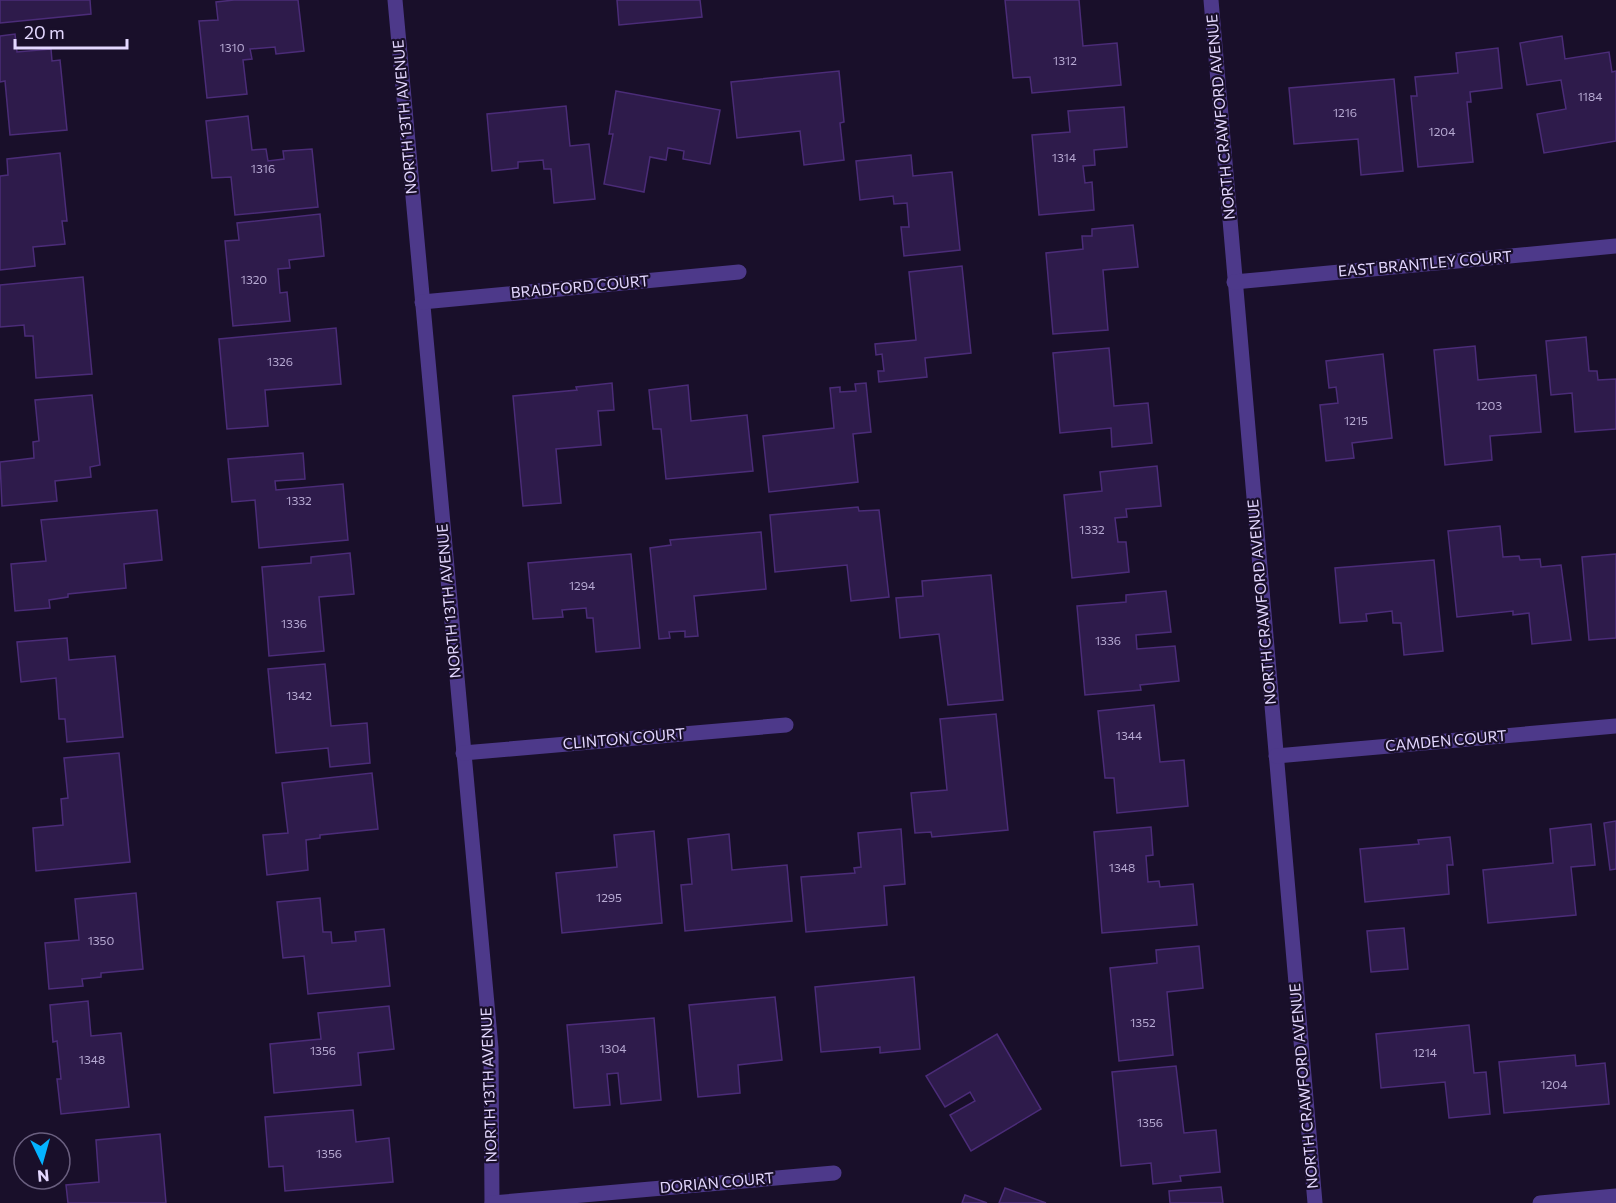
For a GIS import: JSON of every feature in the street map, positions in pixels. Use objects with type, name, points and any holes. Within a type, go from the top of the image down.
[{"type":"street","name":"NORTH 13TH AVENUE","points":[[395,0],[491,1047],[492,1203]]},
{"type":"street","name":"NORTH CRAWFORD AVENUE","points":[[1211,0],[1315,1203]]},
{"type":"street","name":"EAST BRANTLEY COURT","points":[[1234,282],[1616,246]]},
{"type":"street","name":"BRADFORD COURT","points":[[422,302],[739,272]]},
{"type":"street","name":"CLINTON COURT","points":[[463,753],[786,725]]},
{"type":"street","name":"CAMDEN COURT","points":[[1276,756],[1616,726]]},
{"type":"street","name":"DORIAN COURT","points":[[492,1203],[834,1173]]},
{"type":"street","points":[[1540,1203],[1616,1196]]},
{"type":"building","points":[[0,0],[90,0],[91,14],[0,23]]},
{"type":"building","points":[[298,0],[304,51],[276,54],[275,47],[250,49],[252,59],[243,60],[247,94],[207,98],[199,21],[218,20],[216,2]]},
{"type":"building","points":[[617,0],[700,0],[702,17],[619,25]]},
{"type":"building","points":[[1005,0],[1079,0],[1083,46],[1117,43],[1121,85],[1032,93],[1030,77],[1013,78]]},
{"type":"building","points":[[15,34],[17,52],[51,49],[52,61],[60,60],[67,130],[10,135],[5,81],[0,82],[0,36]]},
{"type":"building","points":[[1562,36],[1565,59],[1609,52],[1612,72],[1616,71],[1616,141],[1544,153],[1537,114],[1566,109],[1561,80],[1527,85],[1520,43]]},
{"type":"building","points":[[1498,48],[1502,88],[1470,92],[1471,102],[1467,102],[1473,162],[1418,167],[1411,96],[1417,96],[1415,77],[1458,73],[1456,53]]},
{"type":"building","points":[[839,71],[844,122],[840,123],[844,160],[804,165],[800,131],[737,138],[731,82]]},
{"type":"building","points":[[1394,79],[1403,171],[1361,175],[1358,139],[1294,144],[1289,88]]},
{"type":"building","points":[[616,91],[720,110],[710,164],[683,159],[684,151],[668,148],[666,160],[650,157],[644,192],[604,184],[613,134],[609,134]]},
{"type":"building","points":[[566,106],[570,146],[589,144],[595,199],[554,203],[551,169],[544,169],[543,160],[518,162],[518,168],[492,171],[487,114]]},
{"type":"building","points":[[1124,107],[1127,147],[1094,150],[1095,165],[1083,166],[1085,183],[1092,182],[1094,210],[1039,215],[1032,135],[1070,132],[1068,111]]},
{"type":"building","points":[[248,116],[252,150],[266,149],[268,161],[284,159],[283,151],[312,149],[318,207],[235,215],[231,177],[212,178],[206,121]]},
{"type":"building","points":[[60,153],[67,221],[62,221],[65,244],[33,247],[35,266],[0,270],[0,176],[8,175],[7,159]]},
{"type":"building","points":[[911,155],[913,176],[952,172],[960,250],[904,256],[901,227],[909,227],[907,203],[894,204],[893,196],[860,200],[856,161]]},
{"type":"building","points":[[320,214],[324,256],[289,260],[290,268],[278,269],[280,293],[287,292],[290,321],[233,326],[225,241],[239,240],[237,223]]},
{"type":"building","points":[[1133,225],[1138,267],[1103,270],[1108,330],[1053,334],[1046,253],[1083,249],[1082,236],[1092,236],[1092,229]]},
{"type":"building","points":[[962,266],[971,353],[925,358],[927,377],[879,382],[878,371],[884,371],[882,354],[876,355],[875,344],[916,340],[909,272]]},
{"type":"building","points":[[83,277],[92,374],[36,378],[33,336],[25,336],[24,325],[0,327],[0,285]]},
{"type":"building","points":[[336,328],[341,384],[265,390],[268,426],[227,429],[219,339]]},
{"type":"building","points":[[1586,337],[1589,371],[1597,371],[1598,380],[1616,379],[1616,429],[1575,432],[1572,393],[1551,395],[1546,341]]},
{"type":"building","points":[[1475,346],[1478,380],[1536,375],[1541,432],[1490,436],[1492,460],[1445,465],[1434,350]]},
{"type":"building","points":[[1109,348],[1114,406],[1148,403],[1152,443],[1112,447],[1111,428],[1060,433],[1053,353]]},
{"type":"building","points":[[1383,354],[1392,438],[1352,443],[1354,458],[1326,461],[1320,405],[1338,403],[1336,387],[1329,388],[1326,361]]},
{"type":"building","points":[[612,383],[614,410],[598,411],[601,445],[556,449],[561,503],[523,506],[513,396],[577,390],[576,387]]},
{"type":"building","points":[[866,383],[871,432],[853,434],[858,482],[769,492],[763,436],[834,428],[830,388],[840,387],[840,392],[856,391],[855,384]]},
{"type":"building","points":[[688,385],[691,421],[747,415],[753,471],[666,479],[661,429],[653,429],[649,390]]},
{"type":"building","points":[[92,395],[100,465],[90,467],[91,477],[55,481],[57,501],[2,506],[0,462],[34,458],[33,442],[39,441],[35,400]]},
{"type":"building","points":[[303,453],[305,479],[275,481],[276,490],[343,484],[348,540],[259,548],[255,500],[232,502],[228,459]]},
{"type":"building","points":[[1157,466],[1161,506],[1126,509],[1127,517],[1115,518],[1118,542],[1126,542],[1129,572],[1072,578],[1064,495],[1102,491],[1100,472]]},
{"type":"building","points":[[858,507],[859,511],[879,510],[889,597],[851,601],[847,565],[775,572],[770,515]]},
{"type":"building","points":[[157,510],[162,560],[124,564],[126,588],[68,594],[68,597],[49,600],[50,608],[15,611],[11,564],[46,561],[41,520]]},
{"type":"building","points":[[1500,526],[1503,557],[1519,556],[1520,560],[1540,559],[1541,567],[1561,565],[1571,640],[1532,644],[1529,613],[1513,615],[1513,611],[1457,617],[1448,531]]},
{"type":"building","points":[[761,532],[766,589],[694,596],[698,636],[685,637],[685,631],[669,632],[670,638],[659,639],[650,548],[671,545],[670,540]]},
{"type":"building","points":[[350,553],[354,594],[319,597],[324,651],[269,656],[262,567],[311,563],[311,557]]},
{"type":"building","points":[[631,554],[640,648],[596,652],[593,618],[587,618],[586,608],[562,610],[563,617],[533,619],[528,563]]},
{"type":"building","points":[[1616,554],[1616,638],[1589,640],[1582,557]]},
{"type":"building","points":[[1434,560],[1443,651],[1404,655],[1401,623],[1393,623],[1392,611],[1366,614],[1367,621],[1340,623],[1335,568]]},
{"type":"building","points":[[991,575],[1003,700],[948,705],[939,634],[900,638],[896,598],[923,596],[922,581]]},
{"type":"building","points":[[1166,591],[1171,632],[1136,635],[1137,649],[1175,646],[1179,681],[1140,685],[1141,690],[1085,695],[1077,606],[1126,602],[1126,595]]},
{"type":"building","points":[[67,638],[69,660],[115,656],[123,737],[67,742],[65,719],[59,719],[56,678],[21,682],[17,642]]},
{"type":"building","points":[[325,664],[331,726],[367,723],[370,763],[330,767],[328,748],[276,753],[268,669]]},
{"type":"building","points":[[1154,705],[1160,762],[1184,760],[1188,806],[1117,813],[1114,778],[1105,778],[1098,711]]},
{"type":"building","points":[[996,714],[1008,830],[932,837],[931,832],[915,833],[911,793],[947,790],[940,719]]},
{"type":"building","points":[[119,753],[130,862],[36,871],[33,828],[63,825],[61,799],[68,798],[64,758]]},
{"type":"building","points":[[372,773],[378,829],[320,835],[320,838],[306,840],[308,870],[267,875],[263,835],[288,833],[282,783]]},
{"type":"building","points":[[1616,821],[1616,869],[1610,870],[1604,823]]},
{"type":"building","points":[[1591,824],[1595,865],[1571,867],[1576,915],[1488,923],[1483,870],[1553,863],[1550,829]]},
{"type":"building","points":[[1151,827],[1153,855],[1146,856],[1148,882],[1159,881],[1160,887],[1193,884],[1197,925],[1102,933],[1094,832]]},
{"type":"building","points":[[901,829],[905,884],[884,886],[887,925],[806,932],[801,877],[855,873],[854,868],[861,867],[858,833]]},
{"type":"building","points":[[654,831],[662,923],[562,933],[556,873],[617,867],[614,835]]},
{"type":"building","points":[[729,834],[732,870],[787,865],[792,921],[685,931],[681,885],[692,884],[688,839]]},
{"type":"building","points":[[1450,837],[1453,865],[1447,865],[1449,894],[1365,902],[1360,849],[1419,844],[1418,840]]},
{"type":"building","points":[[136,893],[143,969],[101,973],[101,977],[82,979],[83,986],[49,989],[45,943],[79,940],[75,899]]},
{"type":"building","points":[[320,898],[323,932],[331,932],[332,943],[356,941],[355,932],[384,929],[390,986],[308,994],[304,956],[283,958],[277,902]]},
{"type":"building","points":[[1404,928],[1408,969],[1371,972],[1367,931]]},
{"type":"building","points":[[1199,946],[1203,988],[1167,992],[1173,1055],[1119,1061],[1110,968],[1157,963],[1156,950]]},
{"type":"building","points":[[914,977],[920,1049],[880,1053],[880,1047],[821,1052],[815,987]]},
{"type":"building","points":[[775,997],[782,1060],[738,1065],[740,1093],[698,1097],[689,1005]]},
{"type":"building","points":[[88,1001],[91,1036],[121,1033],[129,1107],[61,1114],[57,1079],[61,1079],[57,1041],[53,1042],[50,1005]]},
{"type":"building","points":[[389,1006],[394,1049],[358,1053],[361,1085],[274,1093],[270,1044],[321,1039],[318,1013]]},
{"type":"building","points":[[654,1018],[661,1100],[621,1104],[618,1073],[607,1074],[610,1105],[574,1108],[567,1025]]},
{"type":"building","points":[[1469,1025],[1474,1073],[1486,1072],[1490,1114],[1449,1118],[1445,1082],[1381,1088],[1376,1034]]},
{"type":"building","points":[[997,1034],[1041,1109],[971,1151],[950,1115],[975,1101],[970,1092],[945,1107],[926,1076]]},
{"type":"building","points":[[1575,1055],[1576,1066],[1605,1063],[1609,1104],[1504,1113],[1499,1062]]},
{"type":"building","points":[[1176,1066],[1184,1133],[1216,1130],[1220,1172],[1180,1176],[1181,1181],[1153,1184],[1151,1163],[1121,1166],[1112,1072]]},
{"type":"building","points":[[353,1110],[356,1142],[389,1138],[393,1182],[285,1191],[283,1166],[269,1167],[265,1117]]},
{"type":"building","points":[[160,1134],[166,1203],[68,1203],[67,1191],[72,1191],[72,1184],[99,1182],[96,1140]]},
{"type":"building","points":[[1221,1187],[1223,1203],[1170,1203],[1169,1191]]},
{"type":"building","points":[[1005,1188],[1046,1203],[999,1203]]},
{"type":"building","points":[[965,1195],[987,1203],[962,1203]]}]
